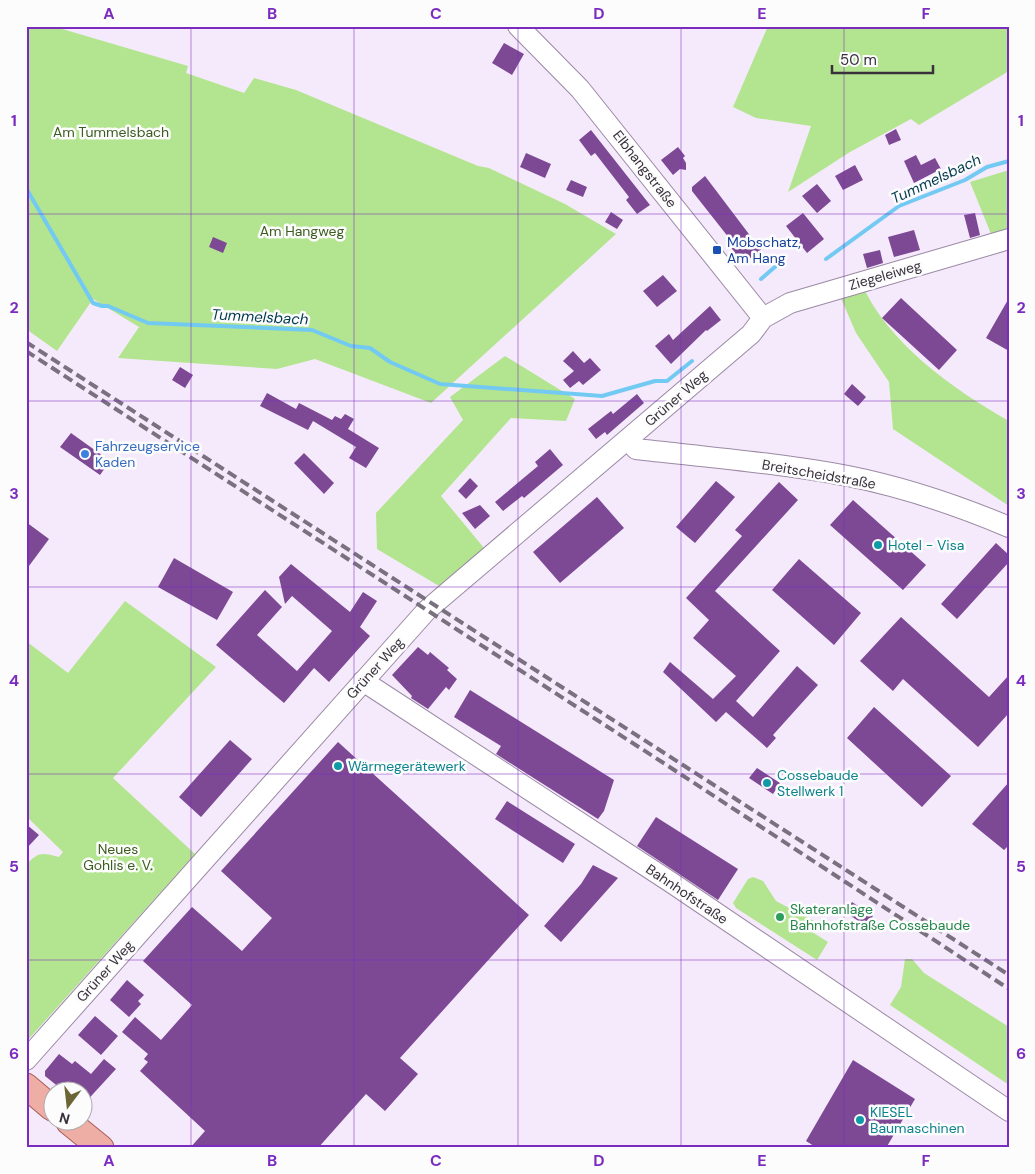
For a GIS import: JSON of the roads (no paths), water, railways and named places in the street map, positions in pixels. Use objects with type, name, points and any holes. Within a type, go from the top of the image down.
[{"type":"main road","points":[[26,1086],[42,1100]]},
{"type":"main road","points":[[81,1132],[101,1148]]},
{"type":"street","name":"Elbhangstraße","points":[[518,26],[580,88],[763,318]]},
{"type":"street","name":"Ziegeleiweg","points":[[763,318],[790,303],[1009,239]]},
{"type":"street","name":"Grüner Weg","points":[[26,1060],[363,680],[434,605],[751,334],[763,318]]},
{"type":"street","name":"Breitscheidstraße","points":[[628,439],[636,449],[780,465],[850,477],[950,504],[1009,527]]},
{"type":"street","name":"Bahnhofstraße","points":[[363,680],[672,883],[1009,1111]]},
{"type":"waterway","name":"Tummelsbach","points":[[826,259],[899,206],[965,180],[987,167],[1009,161]]},
{"type":"waterway","name":"Tummelsbach","points":[[26,188],[93,303],[108,306],[148,323],[312,330],[351,346],[370,348],[390,362],[440,384],[602,396],[655,381],[667,381],[692,361]]},
{"type":"waterway","name":"Tummelsbach","points":[[761,279],[784,259]]},
{"type":"railway","points":[[26,342],[1009,975]]},
{"type":"railway","points":[[26,351],[1009,989]]},
{"type":"place","name":"Mobschatz, Am Hang","points":[[717,250]]},
{"type":"place","name":"Fahrzeugservice Kaden","points":[[85,454]]},
{"type":"place","name":"Hotel - Visa","points":[[878,545]]},
{"type":"place","name":"Wärmegerätewerk","points":[[338,766]]},
{"type":"place","name":"Cossebaude Stellwerk 1","points":[[767,783]]},
{"type":"place","name":"Skateranlage Bahnhofstraße Cossebaude","points":[[780,917]]},
{"type":"place","name":"KIESEL Baumaschinen","points":[[860,1120]]},
{"type":"park label","name":"Am Tummelsbach","points":[[111,132]]},
{"type":"park label","name":"Am Hangweg","points":[[302,231]]},
{"type":"park label","name":"Neues Gohlis e. V.","points":[[118,858]]}]
